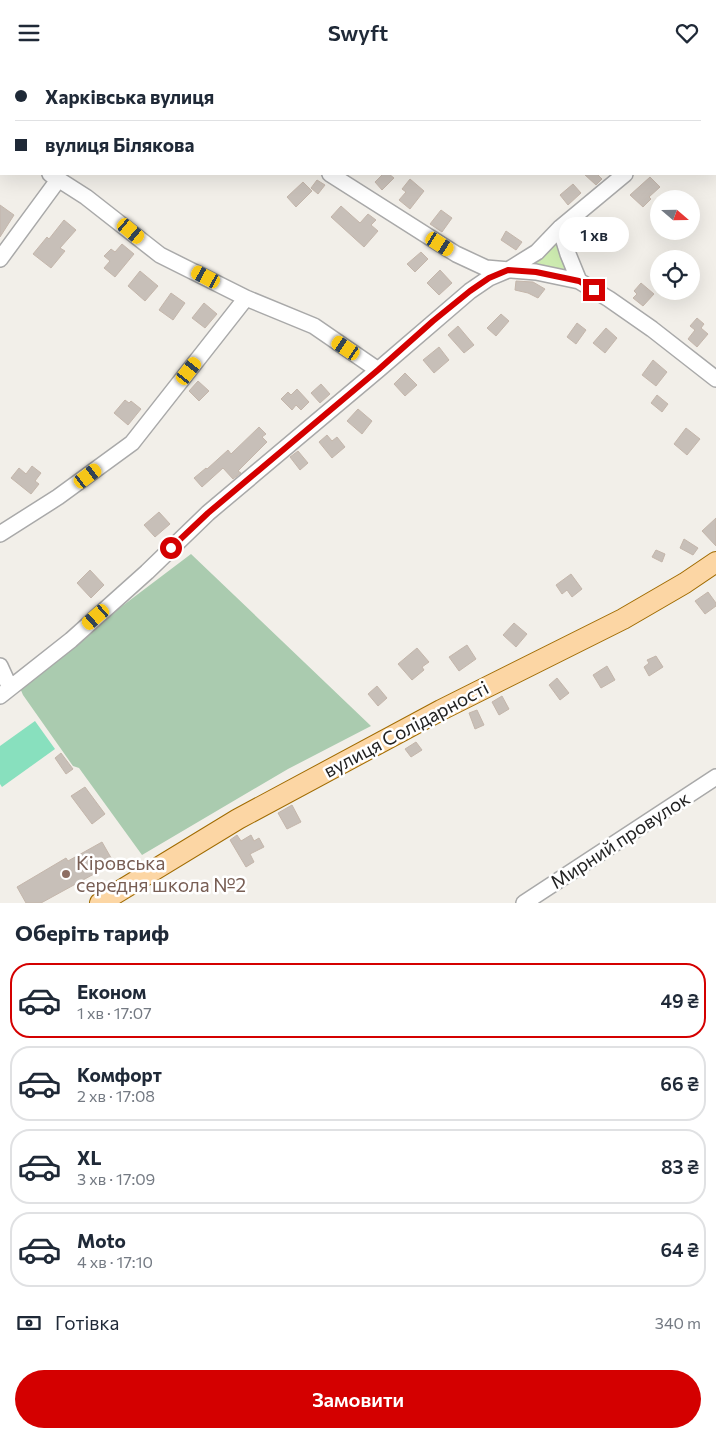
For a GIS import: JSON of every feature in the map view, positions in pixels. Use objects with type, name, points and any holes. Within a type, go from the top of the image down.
[{"type":"main road","name":"вулиця Солідарності","points":[[100,903],[238,819],[441,710],[623,619],[685,583],[716,562]]},
{"type":"street","points":[[332,175],[456,254],[486,268],[536,272],[579,281],[652,329],[716,379]]},
{"type":"street","points":[[0,667],[5,692],[70,640],[147,572],[208,513],[470,291],[489,278],[508,270],[537,252],[560,228],[624,175]]},
{"type":"street","points":[[0,259],[54,177],[86,197],[160,255],[246,298],[314,326],[378,370]]},
{"type":"street","points":[[560,228],[579,281]]},
{"type":"street","points":[[0,534],[58,497],[132,443],[246,298]]},
{"type":"street","name":"Мирний провулок","points":[[524,903],[716,777]]},
{"type":"green space","points":[[554,240],[562,251],[567,272],[521,267]]},
{"type":"green space","points":[[191,554],[371,726],[288,769],[142,855],[79,768],[73,766],[20,688],[105,619]]},
{"type":"green space","points":[[35,721],[55,749],[2,787],[0,784],[0,746]]},
{"type":"building","points":[[382,175],[390,175],[394,178],[382,190],[375,182]]},
{"type":"building","points":[[585,175],[598,175],[602,179],[596,185]]},
{"type":"building","points":[[650,177],[660,187],[657,190],[650,190],[650,200],[643,207],[630,195]]},
{"type":"building","points":[[410,179],[424,191],[410,209],[399,200],[406,192],[402,189]]},
{"type":"building","points":[[317,180],[325,185],[318,194],[311,188]]},
{"type":"building","points":[[303,182],[312,191],[296,207],[287,197]]},
{"type":"building","points":[[573,184],[581,193],[568,205],[560,195]]},
{"type":"building","points":[[0,205],[14,215],[0,237]]},
{"type":"building","points":[[341,206],[360,223],[368,214],[376,220],[371,225],[378,231],[364,247],[331,217]]},
{"type":"building","points":[[441,210],[452,218],[442,232],[430,224]]},
{"type":"building","points":[[64,220],[76,230],[60,248],[65,251],[51,268],[33,254],[47,237],[49,239]]},
{"type":"building","points":[[599,226],[608,239],[599,245],[590,232]]},
{"type":"building","points":[[506,231],[522,242],[516,250],[501,240]]},
{"type":"building","points":[[122,244],[134,254],[115,277],[104,268],[110,261],[104,256],[111,249],[115,252]]},
{"type":"building","points":[[421,252],[428,259],[415,272],[407,264]]},
{"type":"building","points":[[440,270],[452,283],[439,295],[427,283]]},
{"type":"building","points":[[140,271],[158,286],[145,301],[128,286]]},
{"type":"building","points":[[516,281],[533,282],[545,289],[538,298],[515,290]]},
{"type":"building","points":[[641,283],[650,291],[650,298],[643,306],[633,298],[637,294],[634,291]]},
{"type":"building","points":[[171,293],[185,303],[173,320],[159,310]]},
{"type":"building","points":[[204,303],[217,314],[205,328],[192,318]]},
{"type":"building","points":[[501,314],[509,321],[496,336],[487,328]]},
{"type":"building","points":[[697,318],[704,324],[701,328],[708,334],[697,347],[688,339],[695,330],[690,326]]},
{"type":"building","points":[[577,323],[586,330],[576,344],[567,337]]},
{"type":"building","points":[[458,326],[474,345],[464,353],[448,335]]},
{"type":"building","points":[[606,328],[617,338],[605,353],[593,343]]},
{"type":"building","points":[[439,347],[449,360],[434,373],[423,360]]},
{"type":"building","points":[[653,360],[667,372],[656,386],[642,375]]},
{"type":"building","points":[[405,373],[417,385],[405,396],[394,384]]},
{"type":"building","points":[[198,381],[209,391],[199,401],[189,391]]},
{"type":"building","points":[[321,384],[330,394],[320,403],[311,393]]},
{"type":"building","points":[[297,389],[309,402],[301,410],[296,405],[292,410],[281,399],[288,392],[291,395]]},
{"type":"building","points":[[657,395],[668,404],[662,412],[651,403]]},
{"type":"building","points":[[125,400],[129,403],[131,401],[141,409],[128,425],[114,413]]},
{"type":"building","points":[[358,409],[372,421],[362,434],[347,421]]},
{"type":"building","points":[[259,427],[266,434],[262,437],[267,442],[238,471],[241,473],[233,479],[223,468],[202,487],[194,478],[228,450],[231,454]]},
{"type":"building","points":[[686,428],[700,439],[687,455],[674,444]]},
{"type":"building","points":[[327,435],[332,441],[337,437],[345,447],[332,458],[319,442]]},
{"type":"building","points":[[298,451],[308,463],[300,470],[290,457]]},
{"type":"building","points":[[32,466],[41,473],[35,481],[39,484],[31,494],[11,478],[19,468],[26,474]]},
{"type":"building","points":[[159,512],[170,524],[155,537],[144,525]]},
{"type":"building","points":[[716,518],[716,546],[702,531]]},
{"type":"building","points":[[684,539],[698,548],[693,555],[680,548]]},
{"type":"building","points":[[656,550],[665,554],[662,562],[652,557]]},
{"type":"building","points":[[90,570],[104,585],[91,598],[77,583]]},
{"type":"building","points":[[571,574],[582,589],[572,597],[567,590],[562,594],[556,585]]},
{"type":"building","points":[[708,592],[716,606],[705,614],[695,601]]},
{"type":"building","points":[[514,623],[527,634],[516,647],[503,635]]},
{"type":"building","points":[[467,645],[476,659],[459,671],[449,657]]},
{"type":"building","points":[[417,648],[429,662],[422,667],[424,670],[412,680],[398,664]]},
{"type":"building","points":[[656,656],[663,667],[649,676],[644,667],[649,663],[647,660]]},
{"type":"building","points":[[607,666],[615,680],[601,688],[593,675]]},
{"type":"building","points":[[557,678],[569,693],[560,700],[549,685]]},
{"type":"building","points":[[377,686],[387,698],[378,706],[368,694]]},
{"type":"building","points":[[502,696],[509,709],[499,715],[492,702]]},
{"type":"building","points":[[477,710],[484,725],[475,729],[469,713]]},
{"type":"building","points":[[416,742],[422,750],[411,757],[405,749]]},
{"type":"building","points":[[61,753],[73,769],[66,774],[55,758]]},
{"type":"building","points":[[85,787],[105,814],[92,824],[71,796]]},
{"type":"building","points":[[292,805],[301,822],[287,829],[278,813]]},
{"type":"building","points":[[237,835],[241,841],[251,835],[254,841],[259,838],[264,847],[250,854],[254,862],[246,867],[230,840]]},
{"type":"building","name":"Кіровська середня школа №2","points":[[102,842],[114,863],[41,903],[26,903],[17,887],[66,858],[68,861]]},
{"type":"place","name":"Кіровська середня школа №2","points":[[66,874]]},
{"type":"route","points":[[171,548],[208,513],[378,370],[433,321],[489,278],[508,270],[536,272],[579,281],[594,290]]}]
